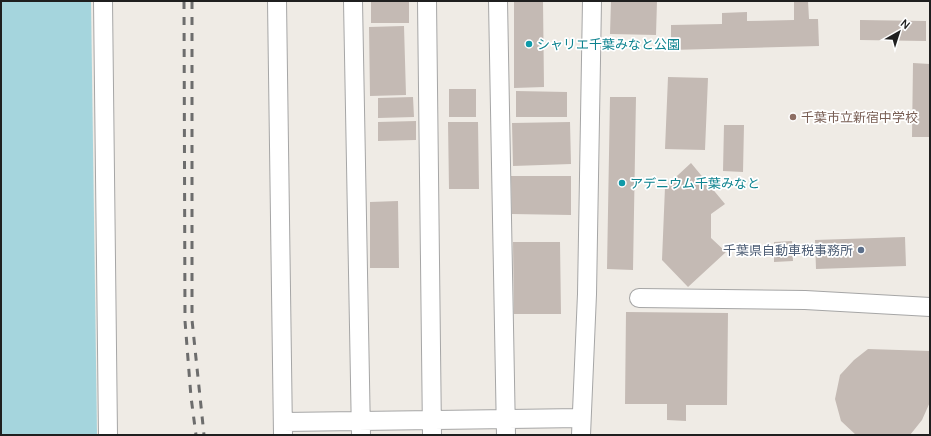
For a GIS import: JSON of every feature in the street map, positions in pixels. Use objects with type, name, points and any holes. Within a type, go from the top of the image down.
[{"type":"street","points":[[103,1],[108,435]]},
{"type":"street","points":[[277,1],[283,428],[581,427],[587,279],[592,1]]},
{"type":"street","points":[[353,1],[361,428]]},
{"type":"street","points":[[427,1],[432,427]]},
{"type":"street","points":[[498,1],[506,427]]},
{"type":"street","points":[[638,298],[805,300],[930,307]]},
{"type":"water","points":[[1,1],[91,1],[97,435],[1,435]]},
{"type":"building","points":[[371,1],[409,1],[409,23],[371,23]]},
{"type":"building","name":"シャリエ千葉みなと公園","points":[[514,1],[543,1],[544,87],[514,88]]},
{"type":"building","points":[[611,1],[657,1],[656,35],[610,34]]},
{"type":"building","points":[[794,1],[808,1],[809,19],[818,19],[819,46],[671,50],[671,25],[722,24],[722,13],[747,12],[747,21],[794,20]]},
{"type":"building","points":[[860,20],[926,21],[926,41],[860,40]]},
{"type":"building","points":[[404,26],[406,95],[370,96],[369,27]]},
{"type":"building","points":[[913,63],[930,64],[930,137],[912,137]]},
{"type":"building","points":[[668,77],[708,78],[705,150],[665,149]]},
{"type":"building","points":[[449,89],[476,89],[476,117],[449,117]]},
{"type":"building","points":[[516,91],[567,92],[567,117],[516,117]]},
{"type":"building","points":[[413,97],[414,117],[378,118],[378,98]]},
{"type":"building","name":"アデニウム千葉みなと","points":[[610,97],[636,97],[633,270],[607,269]]},
{"type":"building","points":[[416,121],[416,140],[378,141],[378,122]]},
{"type":"building","points":[[448,122],[478,122],[479,189],[449,189]]},
{"type":"building","points":[[570,122],[571,164],[513,166],[512,123]]},
{"type":"building","points":[[724,125],[744,125],[743,172],[723,171]]},
{"type":"building","points":[[691,163],[725,204],[711,214],[711,238],[726,252],[688,287],[662,260],[665,187]]},
{"type":"building","points":[[511,176],[571,176],[571,215],[512,214]]},
{"type":"building","points":[[398,201],[399,268],[370,268],[370,202]]},
{"type":"building","points":[[905,237],[906,266],[816,269],[815,240]]},
{"type":"building","points":[[792,241],[793,261],[774,262],[774,242]]},
{"type":"building","points":[[513,242],[560,242],[561,314],[514,314]]},
{"type":"building","points":[[626,312],[728,313],[727,405],[686,405],[686,421],[667,420],[667,404],[625,404]]},
{"type":"building","points":[[868,349],[930,351],[930,402],[922,420],[910,435],[856,435],[841,421],[835,399],[840,375],[854,360]]},
{"type":"railway","points":[[184,1],[185,321],[191,397],[196,435]]},
{"type":"railway","points":[[192,1],[192,320],[204,435]]},
{"type":"place","name":"シャリエ千葉みなと公園","points":[[529,44]]},
{"type":"place","name":"千葉市立新宿中学校","points":[[793,117]]},
{"type":"place","name":"アデニウム千葉みなと","points":[[622,183]]},
{"type":"place","name":"千葉県自動車税事務所","points":[[861,250]]}]
